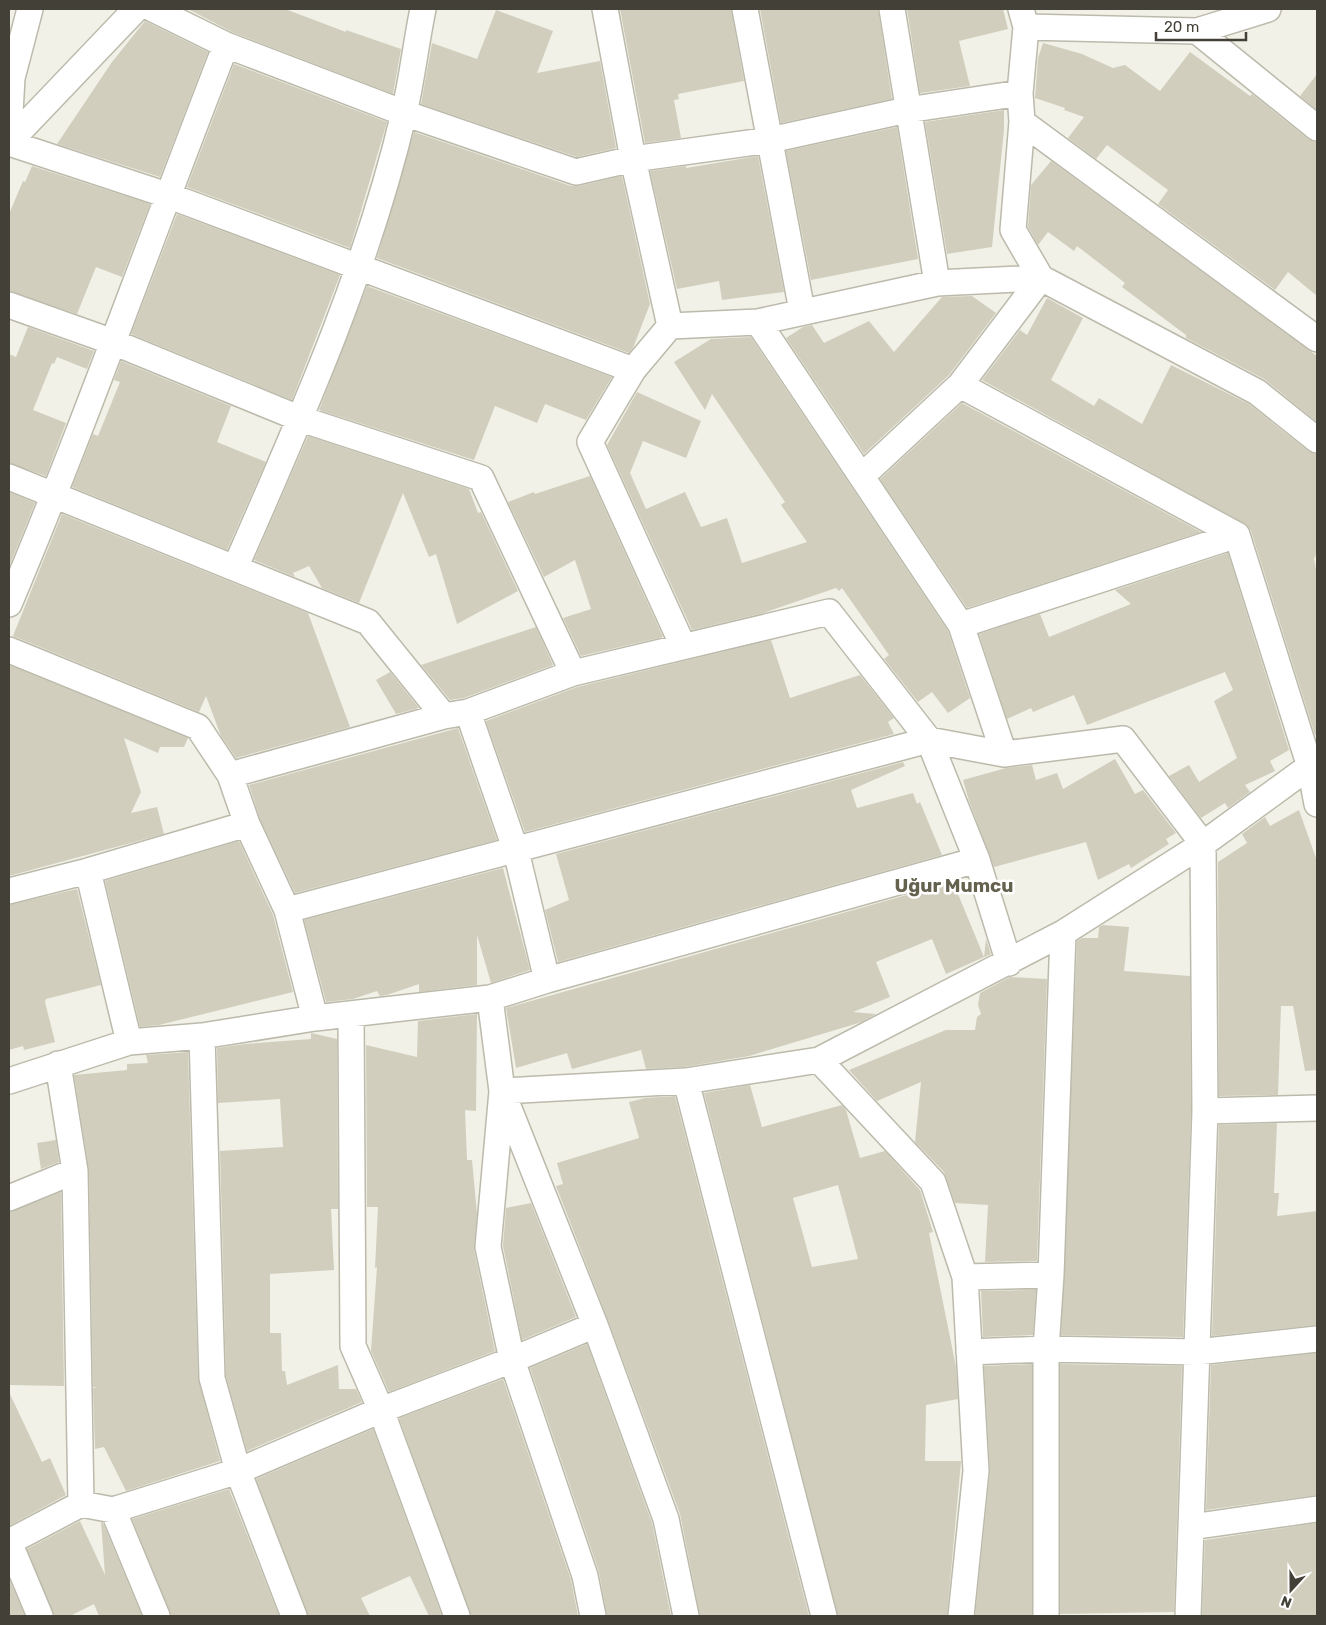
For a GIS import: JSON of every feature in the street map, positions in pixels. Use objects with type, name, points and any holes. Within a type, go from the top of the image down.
[{"type":"street","points":[[9,130],[12,78],[30,9]]},
{"type":"street","points":[[136,9],[9,142],[167,195],[633,370]]},
{"type":"street","points":[[153,9],[226,45],[404,113],[576,172],[633,159],[770,140],[907,110],[1020,93]]},
{"type":"street","points":[[235,568],[301,419],[360,266],[404,113],[422,9]]},
{"type":"street","points":[[605,9],[633,159],[670,326]]},
{"type":"street","points":[[745,9],[802,310]]},
{"type":"street","points":[[892,9],[907,110],[937,283]]},
{"type":"street","points":[[1041,278],[1013,230],[1022,122],[1020,93],[1024,18],[1198,31],[1268,9]]},
{"type":"street","points":[[1198,31],[1317,128]]},
{"type":"street","points":[[9,604],[55,494],[167,195],[226,45]]},
{"type":"street","points":[[1022,122],[1317,339]]},
{"type":"street","points":[[862,476],[960,385],[1041,278]]},
{"type":"street","points":[[683,646],[590,442],[633,370],[670,326],[758,322],[802,310],[937,283],[1041,278],[1257,392],[1317,440]]},
{"type":"street","points":[[9,305],[113,342],[301,419],[481,478],[573,673]]},
{"type":"street","points":[[758,322],[961,625],[1004,754]]},
{"type":"street","points":[[960,385],[1237,535],[1315,764],[1317,804]]},
{"type":"street","points":[[9,477],[368,622],[456,714],[516,850],[547,980]]},
{"type":"street","points":[[961,625],[1237,535]]},
{"type":"street","points":[[230,775],[456,714],[573,673],[829,612],[929,740],[977,860],[1009,963]]},
{"type":"street","points":[[9,650],[198,727],[230,775],[247,824],[287,910],[315,1018]]},
{"type":"street","points":[[287,910],[929,740],[1004,754],[1123,739],[1203,844],[1204,1111],[1188,1616]]},
{"type":"street","points":[[502,1091],[686,1081],[819,1060],[1064,933],[1203,844],[1315,764]]},
{"type":"street","points":[[9,891],[88,871],[247,824]]},
{"type":"street","points":[[9,1081],[129,1042],[202,1036],[315,1018],[490,998],[547,980],[977,860]]},
{"type":"street","points":[[88,871],[129,1042]]},
{"type":"street","points":[[1046,1616],[1046,1349],[1051,1275],[1064,933]]},
{"type":"street","points":[[490,998],[502,1091],[488,1247],[512,1360],[585,1576],[593,1616]]},
{"type":"street","points":[[351,1014],[353,1346],[381,1410],[457,1616]]},
{"type":"street","points":[[202,1036],[212,1378],[238,1471],[294,1616]]},
{"type":"street","points":[[819,1060],[933,1182],[965,1277],[976,1471],[961,1616]]},
{"type":"street","points":[[58,1064],[76,1171],[81,1504]]},
{"type":"street","points":[[686,1081],[824,1616]]},
{"type":"street","points":[[502,1091],[595,1324],[666,1519],[686,1616]]},
{"type":"street","points":[[1204,1111],[1317,1108]]},
{"type":"street","points":[[9,1198],[76,1171]]},
{"type":"street","points":[[965,1277],[1051,1275]]},
{"type":"street","points":[[40,1616],[9,1542],[81,1504],[113,1510],[238,1471],[381,1410],[512,1360],[595,1324]]},
{"type":"street","points":[[970,1352],[1046,1349],[1197,1352],[1317,1339]]},
{"type":"street","points":[[1191,1527],[1317,1509]]},
{"type":"street","points":[[113,1510],[157,1616]]},
{"type":"building","points":[[188,9],[285,9],[346,32],[346,30],[401,49],[393,94],[232,32]]},
{"type":"building","points":[[620,9],[731,9],[744,81],[678,94],[679,99],[674,100],[681,138],[645,143]]},
{"type":"building","points":[[760,9],[878,9],[892,99],[781,123]]},
{"type":"building","points":[[907,9],[1003,9],[1008,29],[959,41],[970,86],[920,93]]},
{"type":"building","points":[[496,10],[553,31],[537,73],[600,61],[616,148],[577,157],[421,104],[432,43],[477,59]]},
{"type":"building","points":[[145,21],[208,52],[160,177],[57,144],[112,62]]},
{"type":"building","points":[[1043,43],[1082,54],[1113,68],[1125,65],[1160,91],[1190,52],[1250,96],[1252,94],[1308,139],[1317,142],[1317,296],[1288,272],[1275,290],[1158,204],[1168,190],[1107,145],[1096,159],[1068,138],[1084,117],[1064,110],[1065,108],[1035,98],[1038,58]]},
{"type":"building","points":[[234,64],[387,122],[350,248],[187,187]]},
{"type":"building","points":[[1317,74],[1317,110],[1300,96]]},
{"type":"building","points":[[1004,110],[1004,130],[992,247],[947,254],[925,122]]},
{"type":"building","points":[[897,127],[918,259],[811,280],[786,151]]},
{"type":"building","points":[[414,132],[571,186],[579,186],[622,176],[650,304],[633,348],[629,353],[377,258]]},
{"type":"building","points":[[758,156],[784,292],[722,300],[719,281],[677,289],[650,171],[686,166],[686,168]]},
{"type":"building","points":[[1051,161],[1317,356],[1317,422],[1264,379],[1186,338],[1186,335],[1122,287],[1125,283],[1077,246],[1074,251],[1048,232],[1038,245],[1028,227],[1031,185]]},
{"type":"building","points":[[32,166],[150,204],[122,277],[96,267],[77,314],[9,291],[9,214],[23,181],[25,182]]},
{"type":"building","points":[[177,214],[340,275],[292,400],[131,334]]},
{"type":"building","points":[[367,286],[612,377],[586,420],[545,404],[537,423],[495,406],[474,460],[319,410]]},
{"type":"building","points":[[972,296],[996,313],[949,375],[864,454],[786,338],[803,327],[812,325],[824,343],[869,321],[894,352],[942,297]]},
{"type":"building","points":[[1047,298],[1083,318],[1051,380],[1094,406],[1099,398],[1142,424],[1171,365],[1249,404],[1308,451],[1317,454],[1317,552],[1314,559],[1317,574],[1317,734],[1315,735],[1251,531],[1247,525],[982,380],[1020,330],[1027,335]]},
{"type":"building","points":[[28,327],[94,351],[87,369],[57,357],[54,364],[52,363],[33,410],[66,423],[46,476],[9,463],[9,354],[16,357]]},
{"type":"building","points":[[751,337],[948,631],[970,698],[948,713],[932,692],[918,702],[884,659],[889,655],[842,588],[839,591],[836,588],[763,613],[692,630],[607,445],[637,392],[701,421],[686,458],[643,441],[630,473],[646,509],[685,492],[701,527],[727,518],[742,563],[807,542],[781,505],[785,502],[712,394],[705,410],[674,362],[711,339]]},
{"type":"building","points":[[121,361],[231,406],[217,442],[266,462],[227,550],[72,487],[93,434],[98,436],[120,382],[114,380]]},
{"type":"building","points":[[962,403],[1201,532],[967,608],[880,479]]},
{"type":"building","points":[[308,436],[469,489],[478,513],[481,512],[518,591],[457,624],[436,554],[429,557],[403,493],[359,603],[322,588],[309,566],[293,573],[295,577],[254,560]]},
{"type":"building","points":[[590,476],[663,637],[581,656],[563,618],[591,609],[575,560],[544,577],[508,502],[534,492],[535,494]]},
{"type":"building","points":[[9,492],[35,503],[9,567]]},
{"type":"building","points":[[62,514],[308,613],[350,727],[236,758],[221,736],[206,696],[199,712],[13,636]]},
{"type":"building","points":[[1228,553],[1289,750],[1270,761],[1275,771],[1245,785],[1250,792],[1228,808],[1225,803],[1201,818],[1169,776],[1189,765],[1199,782],[1237,758],[1214,701],[1233,690],[1225,672],[1087,725],[1074,695],[1033,712],[1031,708],[1007,719],[979,634],[1040,614],[1049,637],[1131,604],[1115,590]]},
{"type":"building","points":[[536,627],[553,665],[464,698],[450,700],[421,665]]},
{"type":"building","points":[[771,640],[790,698],[860,675],[894,718],[888,722],[894,734],[525,832],[486,721],[577,687]]},
{"type":"building","points":[[9,665],[188,738],[184,747],[160,747],[158,753],[124,738],[141,792],[131,813],[157,807],[164,834],[9,876]]},
{"type":"building","points":[[390,672],[419,708],[396,714],[376,680]]},
{"type":"building","points":[[458,728],[497,840],[295,893],[260,819],[249,785]]},
{"type":"building","points":[[1115,759],[1135,794],[1143,790],[1176,833],[1166,839],[1169,844],[1131,868],[1129,864],[1098,880],[1086,842],[994,867],[963,780],[1006,768],[1032,765],[1036,780],[1057,773],[1063,789]]},
{"type":"building","points":[[903,762],[905,766],[851,790],[857,808],[913,793],[917,804],[920,802],[942,855],[558,962],[545,910],[569,900],[556,854]]},
{"type":"building","points":[[1299,810],[1317,861],[1317,1070],[1305,1071],[1293,1006],[1281,1006],[1278,1095],[1219,1096],[1218,862],[1247,843],[1242,834],[1265,817],[1270,826]]},
{"type":"building","points":[[239,841],[273,915],[293,992],[159,1025],[140,1027],[105,881]]},
{"type":"building","points":[[503,868],[530,970],[491,983],[477,935],[477,985],[419,992],[419,984],[387,995],[380,996],[377,991],[353,999],[326,1002],[304,920]]},
{"type":"building","points":[[953,882],[984,957],[986,939],[991,954],[946,974],[932,939],[876,962],[890,997],[853,1012],[876,1014],[862,1022],[749,1056],[684,1067],[646,1069],[641,1050],[572,1069],[567,1053],[516,1068],[506,1008]]},
{"type":"building","points":[[77,889],[101,985],[46,999],[45,1002],[55,1042],[24,1050],[23,1046],[9,1050],[9,905]]},
{"type":"building","points":[[1103,925],[1129,927],[1124,971],[1190,976],[1191,1111],[1183,1337],[1061,1335],[1077,941],[1082,938],[1098,938],[1099,927]]},
{"type":"building","points":[[1010,977],[1047,979],[1037,1261],[985,1262],[988,1205],[955,1203],[944,1172],[915,1142],[921,1082],[877,1101],[849,1070],[946,1030],[975,1030],[977,1017],[981,1014],[978,1005],[980,993]]},
{"type":"building","points":[[477,1014],[476,1111],[465,1110],[467,1160],[472,1160],[477,1214],[474,1250],[495,1351],[389,1392],[371,1351],[377,1267],[375,1268],[378,1207],[367,1207],[366,1045],[417,1057],[418,1021]]},
{"type":"building","points":[[311,1033],[337,1039],[338,1209],[331,1209],[334,1270],[270,1274],[270,1333],[281,1333],[282,1371],[285,1371],[287,1385],[338,1365],[339,1389],[356,1389],[362,1402],[247,1451],[226,1376],[220,1151],[283,1147],[280,1099],[218,1103],[217,1048],[311,1039]]},
{"type":"building","points":[[188,1052],[198,1378],[220,1461],[126,1491],[104,1447],[95,1449],[93,1388],[97,1387],[93,1387],[89,1171],[74,1075],[127,1070],[127,1064],[148,1063],[146,1055]]},
{"type":"building","points":[[750,1085],[762,1127],[842,1105],[846,1110],[860,1158],[885,1151],[920,1190],[933,1232],[929,1233],[956,1367],[958,1399],[926,1405],[925,1461],[961,1461],[947,1616],[838,1616],[704,1093]],"holes":[[[838,1185],[858,1259],[812,1267],[793,1198]]]},
{"type":"building","points":[[675,1096],[809,1616],[700,1616],[680,1514],[556,1186],[563,1184],[557,1163],[639,1138],[629,1102],[645,1098]]},
{"type":"building","points":[[1277,1123],[1274,1193],[1279,1193],[1277,1216],[1317,1211],[1317,1325],[1212,1336],[1219,1125]]},
{"type":"building","points":[[56,1140],[59,1162],[41,1169],[37,1143]]},
{"type":"building","points":[[61,1192],[64,1386],[9,1385],[9,1212]]},
{"type":"building","points":[[531,1203],[576,1317],[522,1340],[503,1246],[506,1208]]},
{"type":"building","points":[[1036,1290],[1033,1335],[983,1337],[981,1291]]},
{"type":"building","points":[[587,1344],[652,1523],[671,1616],[607,1616],[599,1572],[530,1368]]},
{"type":"building","points":[[1317,1353],[1317,1495],[1206,1510],[1211,1365]]},
{"type":"building","points":[[1032,1364],[1032,1616],[975,1616],[990,1472],[984,1366]]},
{"type":"building","points":[[1060,1364],[1182,1366],[1174,1612],[1060,1614]]},
{"type":"building","points":[[503,1379],[571,1580],[578,1616],[471,1616],[399,1418]]},
{"type":"building","points":[[9,1392],[42,1462],[50,1458],[66,1495],[9,1526]]},
{"type":"building","points":[[373,1429],[442,1616],[429,1616],[410,1576],[361,1598],[370,1616],[308,1616],[256,1479]]},
{"type":"building","points":[[229,1489],[279,1616],[171,1616],[132,1519]]},
{"type":"building","points":[[80,1521],[105,1575],[101,1522],[103,1523],[142,1616],[99,1616],[94,1604],[70,1616],[54,1616],[27,1549]]},
{"type":"building","points":[[1317,1523],[1317,1616],[1202,1616],[1205,1540]]},
{"type":"building","points":[[9,1579],[25,1616],[9,1616]]},
{"type":"district","name":"Uğur Mumcu","points":[[954,885]]}]
